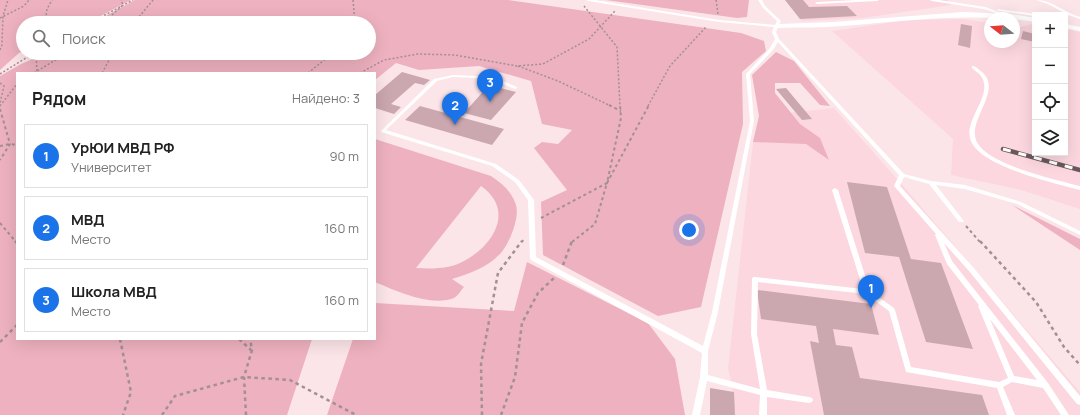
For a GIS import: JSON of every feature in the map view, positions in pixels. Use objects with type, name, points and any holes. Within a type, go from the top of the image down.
[{"type":"street","points":[[778,26],[832,25],[909,17],[984,16]]},
{"type":"street","points":[[1020,19],[1032,20]]},
{"type":"street","points":[[1068,27],[1080,29]]},
{"type":"lane","points":[[588,0],[719,21],[778,26]]},
{"type":"lane","points":[[760,0],[764,7],[779,21],[774,32],[777,39],[902,175],[931,183],[965,187],[1019,204],[1080,233]]},
{"type":"lane","points":[[817,3],[877,0]]},
{"type":"lane","points":[[932,0],[1032,14]]},
{"type":"lane","points":[[1038,0],[1047,2],[1075,17],[1080,18]]},
{"type":"lane","points":[[985,8],[997,12]]},
{"type":"lane","points":[[1068,18],[1075,17]]},
{"type":"lane","points":[[696,415],[704,377],[705,351],[715,312],[752,121],[748,74],[772,49],[777,39]]},
{"type":"lane","points":[[973,67],[982,72],[987,85],[971,133],[974,142],[985,154],[1004,164],[1080,188]]},
{"type":"lane","points":[[515,88],[494,79],[476,77],[453,76],[436,80],[382,131],[494,165],[517,181],[530,200],[533,258],[705,351]]},
{"type":"lane","points":[[902,175],[897,186],[971,268],[1080,402]]},
{"type":"lane","points":[[931,183],[961,221]]},
{"type":"lane","points":[[835,190],[867,292]]},
{"type":"lane","points":[[937,231],[949,262],[1045,385],[1065,415]]},
{"type":"lane","points":[[763,415],[764,393],[754,334],[755,278],[867,292],[892,310],[908,370],[999,385],[1012,379],[1045,385]]},
{"type":"lane","points":[[977,298],[1012,379]]},
{"type":"lane","points":[[704,377],[764,393],[809,400]]},
{"type":"lane","points":[[999,385],[1011,415]]},
{"type":"path","points":[[0,50],[2,45],[3,16],[8,0]]},
{"type":"path","points":[[0,18],[24,6],[29,0]]},
{"type":"path","points":[[46,16],[47,9],[52,0]]},
{"type":"path","points":[[121,0],[123,5]]},
{"type":"path","points":[[103,16],[133,0]]},
{"type":"path","points":[[140,16],[153,0]]},
{"type":"path","points":[[353,0],[354,16]]},
{"type":"path","points":[[482,415],[481,364],[498,273],[542,216],[607,183],[670,66],[704,28],[719,21],[716,0]]},
{"type":"path","points":[[111,16],[123,5]]},
{"type":"path","points":[[517,66],[543,64],[589,39],[620,5]]},
{"type":"path","points":[[501,415],[515,377],[522,323],[538,293],[561,272],[572,241],[594,224],[607,183],[621,118],[617,47],[600,28],[584,6]]},
{"type":"path","points":[[362,72],[384,60],[418,54],[455,55],[517,66],[558,81],[621,111]]},
{"type":"path","points":[[0,74],[23,60]]},
{"type":"path","points":[[36,60],[37,72],[56,60]]},
{"type":"path","points":[[103,72],[109,60]]},
{"type":"path","points":[[309,72],[324,60]]},
{"type":"path","points":[[0,83],[4,86],[0,104]]},
{"type":"path","points":[[0,104],[16,85]]},
{"type":"path","points":[[0,109],[10,144],[0,160]]},
{"type":"path","points":[[0,146],[10,144],[16,145]]},
{"type":"path","points":[[961,221],[1036,302],[1064,347],[1080,365]]},
{"type":"path","points":[[0,223],[16,242]]},
{"type":"path","points":[[0,342],[16,326]]},
{"type":"path","points":[[120,340],[131,392],[123,415]]},
{"type":"path","points":[[240,340],[252,350]]},
{"type":"path","points":[[246,415],[244,377],[252,350],[250,340]]},
{"type":"path","points":[[162,415],[175,396],[244,377],[290,380],[356,415]]},
{"type":"shaded area","points":[[0,0],[131,0],[100,16],[16,16],[16,56],[0,70]]},
{"type":"shaded area","points":[[135,0],[508,0],[741,33],[764,41],[766,51],[742,72],[743,124],[701,307],[658,316],[543,255],[541,202],[567,190],[534,148],[542,142],[558,144],[572,130],[542,124],[531,81],[479,66],[419,70],[396,63],[376,79],[376,72],[16,72],[16,340],[312,340],[287,415],[0,415],[0,76],[30,60],[376,60],[376,16],[106,16]]},
{"type":"shaded area","points":[[606,0],[749,0],[747,17],[737,18]]},
{"type":"shaded area","points":[[785,0],[948,0],[951,5],[863,18],[802,21]]},
{"type":"shaded area","points":[[963,19],[984,22],[984,48],[1020,48],[1020,27],[1032,24],[1032,156],[1068,156],[1068,30],[1080,32],[1080,209],[1021,190],[951,175],[953,139],[832,31],[907,20]]},
{"type":"shaded area","points":[[776,52],[794,61],[830,106],[820,105],[800,83],[775,83],[775,93],[800,124],[820,138],[829,160],[806,144],[753,142],[759,116],[752,75]]},
{"type":"shaded area","points":[[834,108],[899,181],[1080,392],[1080,415],[735,415],[732,384],[728,369],[753,142],[759,116]]},
{"type":"shaded area","points":[[376,139],[491,176],[503,185],[509,192],[514,200],[517,210],[513,231],[500,254],[490,263],[452,279],[464,287],[454,298],[435,301],[414,297],[376,282]],"holes":[[[481,186],[491,195],[497,206],[498,216],[492,237],[475,254],[453,266],[416,268]]]},
{"type":"shaded area","points":[[1012,205],[1080,239],[1080,250]]},
{"type":"shaded area","points":[[527,262],[648,323],[675,359],[685,415],[327,415],[353,340],[376,340],[376,303],[514,311]]},
{"type":"building","points":[[785,0],[803,0],[809,7],[847,6],[857,16],[800,19]]},
{"type":"building","points":[[961,24],[972,26],[970,48],[958,45]]},
{"type":"building","points":[[1023,31],[1032,33],[1032,41],[1021,39]]},
{"type":"building","points":[[402,72],[430,80],[424,85],[415,83],[391,104],[401,107],[394,114],[376,108],[376,94]]},
{"type":"building","points":[[489,85],[516,92],[491,120],[464,113]]},
{"type":"building","points":[[786,88],[812,119],[802,120],[776,89]]},
{"type":"building","points":[[420,106],[504,129],[492,145],[405,120]]},
{"type":"building","points":[[847,182],[887,187],[911,259],[941,263],[973,349],[926,342],[899,257],[865,253]]},
{"type":"building","points":[[757,290],[871,304],[879,335],[833,329],[836,345],[852,347],[860,378],[982,395],[989,415],[824,415],[810,341],[819,343],[816,326],[761,319]]},
{"type":"building","points":[[710,388],[734,392],[735,415],[710,415]]},
{"type":"railway","points":[[1003,149],[1080,170]]},
{"type":"place","name":"Школа МВД","points":[[490,102]]},
{"type":"place","name":"МВД","points":[[455,125]]},
{"type":"place","name":"УрЮИ МВД РФ","points":[[871,308]]}]
